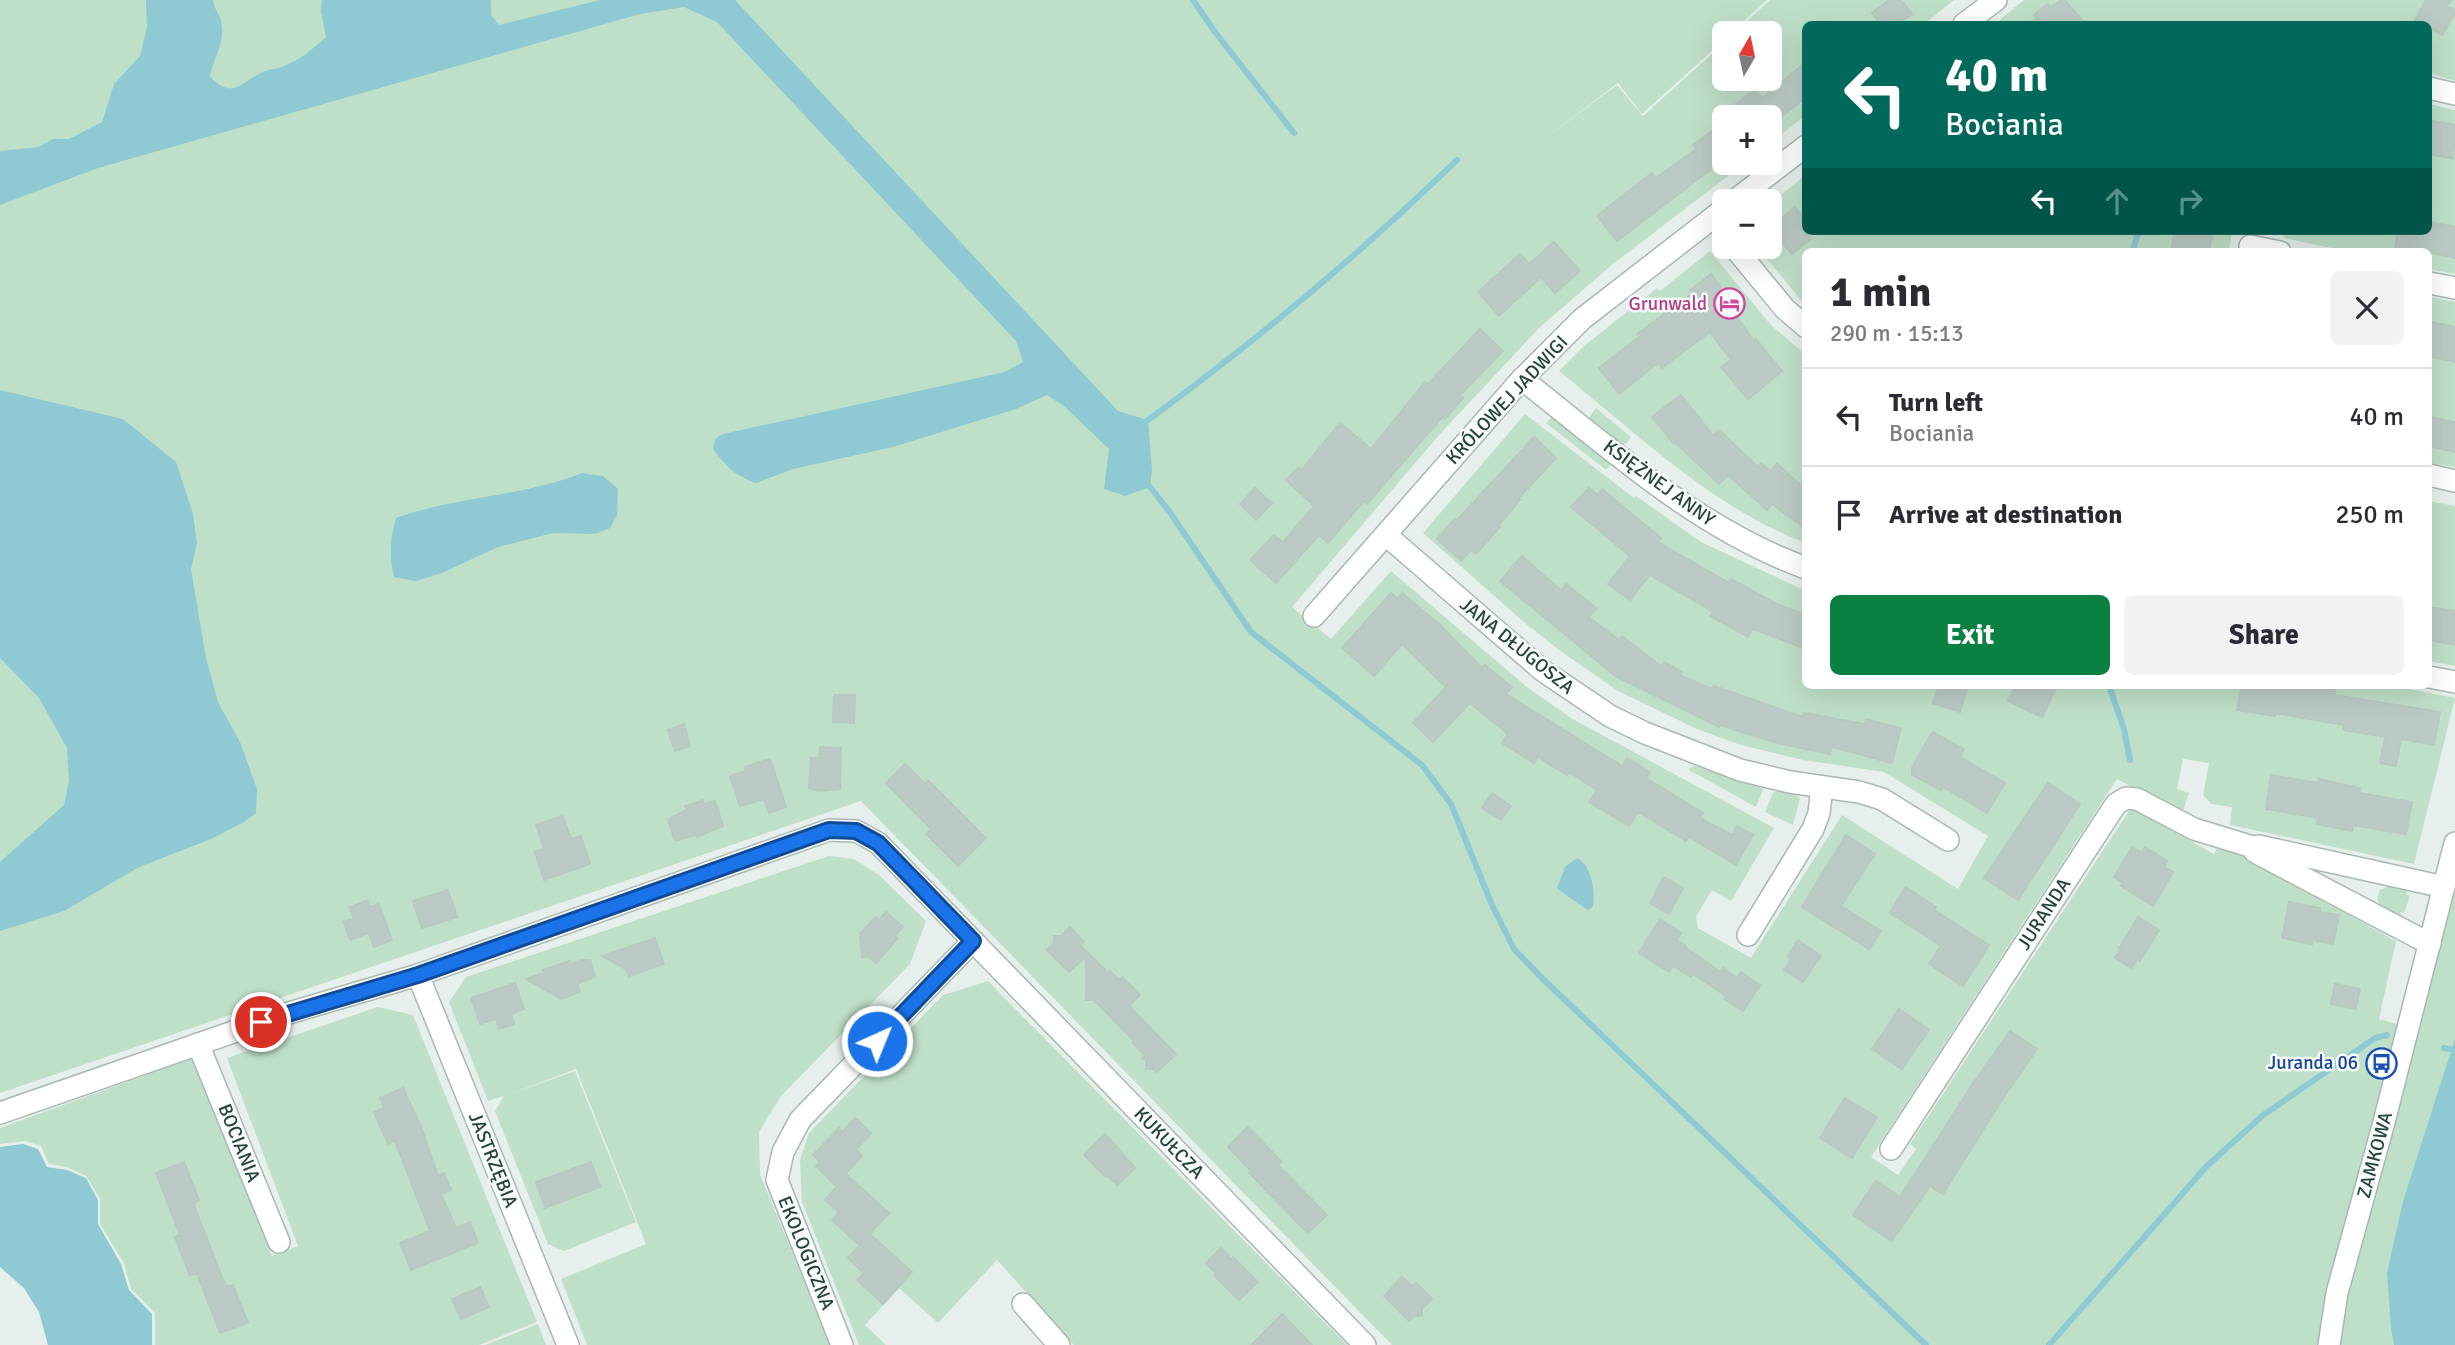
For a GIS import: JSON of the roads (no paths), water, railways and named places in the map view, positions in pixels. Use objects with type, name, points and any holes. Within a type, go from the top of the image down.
[{"type":"street","points":[[1968,21],[1996,0]]},
{"type":"street","points":[[2432,89],[2455,94]]},
{"type":"street","points":[[1750,189],[1802,149]]},
{"type":"street","name":"KRÓLOWEJ JADWIGI","points":[[1314,616],[1522,379],[1582,319],[1712,227]]},
{"type":"street","points":[[2250,246],[2260,248]]},
{"type":"street","points":[[1744,259],[1785,309],[1802,324]]},
{"type":"street","points":[[2432,284],[2455,288]]},
{"type":"street","name":"KSIĘŻNEJ ANNY","points":[[1522,379],[1680,502],[1760,550],[1802,566]]},
{"type":"street","points":[[2432,476],[2455,481]]},
{"type":"street","name":"JANA DŁUGOSZA","points":[[1386,535],[1542,670],[1610,716],[1645,733],[1730,766],[1882,799],[1948,840]]},
{"type":"street","points":[[2432,678],[2455,682]]},
{"type":"street","points":[[1748,935],[1813,830],[1822,788]]},
{"type":"street","name":"JURANDA","points":[[1891,1149],[2116,804],[2126,798],[2137,799],[2194,829],[2253,847],[2259,846],[2444,887]]},
{"type":"street","points":[[0,1113],[282,1015],[418,975],[829,830],[856,831],[878,843],[973,941]]},
{"type":"street","name":"ZAMKOWA","points":[[2329,1345],[2337,1293],[2455,843]]},
{"type":"street","name":"JURANDA","points":[[2253,847],[2255,852],[2430,944]]},
{"type":"street","name":"EKOLOGICZNA","points":[[842,1345],[777,1180],[783,1152],[800,1120],[973,941]]},
{"type":"street","name":"KUKUŁCZA","points":[[973,941],[1365,1345]]},
{"type":"street","name":"JASTRZĘBIA","points":[[418,975],[568,1345]]},
{"type":"street","name":"BOCIANIA","points":[[198,1044],[279,1242]]},
{"type":"street","points":[[1023,1304],[1059,1345]]},
{"type":"water","points":[[146,0],[213,0],[222,23],[222,33],[210,76],[224,87],[231,88],[296,60],[326,37],[321,12],[322,0],[491,0],[491,15],[499,25],[600,0],[735,0],[1118,411],[1148,420],[1152,470],[1150,487],[1125,496],[1104,489],[1109,449],[1065,407],[1047,395],[1016,409],[893,447],[793,469],[756,483],[727,466],[713,449],[715,439],[723,434],[1005,372],[1023,362],[1016,341],[717,22],[684,7],[640,14],[98,168],[0,205],[0,151],[39,147],[53,139],[69,139],[102,122],[114,84],[140,56],[147,27]]},
{"type":"water","points":[[0,390],[123,419],[176,462],[193,514],[197,543],[191,569],[206,658],[218,702],[240,742],[257,789],[256,813],[244,822],[211,839],[139,867],[64,911],[0,931],[0,862],[64,805],[69,781],[67,748],[39,698],[0,658]]},
{"type":"water","points":[[582,473],[603,476],[618,489],[617,515],[610,528],[595,534],[553,533],[498,547],[442,573],[416,581],[394,577],[391,548],[396,518],[442,505],[536,487]]},
{"type":"water","points":[[1577,858],[1586,867],[1593,886],[1593,906],[1589,910],[1557,888],[1565,867]]},
{"type":"water","points":[[2455,1039],[2455,1345],[2394,1345],[2387,1273],[2403,1201]]},
{"type":"water","points":[[23,1144],[38,1149],[47,1167],[67,1170],[86,1178],[98,1200],[98,1224],[121,1264],[129,1290],[152,1314],[152,1345],[48,1345],[39,1312],[24,1288],[0,1267],[0,1147]]},
{"type":"waterway","points":[[1193,0],[1294,133]]},
{"type":"waterway","points":[[1148,420],[1229,359],[1307,295],[1457,160]]},
{"type":"waterway","points":[[2133,248],[2138,235]]},
{"type":"waterway","points":[[1150,487],[1251,632],[1422,765],[1451,804],[1492,905],[1514,949],[1926,1345]]},
{"type":"waterway","points":[[2110,689],[2124,729],[2130,760]]},
{"type":"waterway","points":[[2049,1345],[2206,1167],[2262,1116],[2375,1038],[2387,1035]]},
{"type":"waterway","points":[[2444,1048],[2450,1049]]},
{"type":"place","name":"Grunwald","points":[[1730,304]]},
{"type":"place","name":"Juranda 06","points":[[2381,1063]]}]
